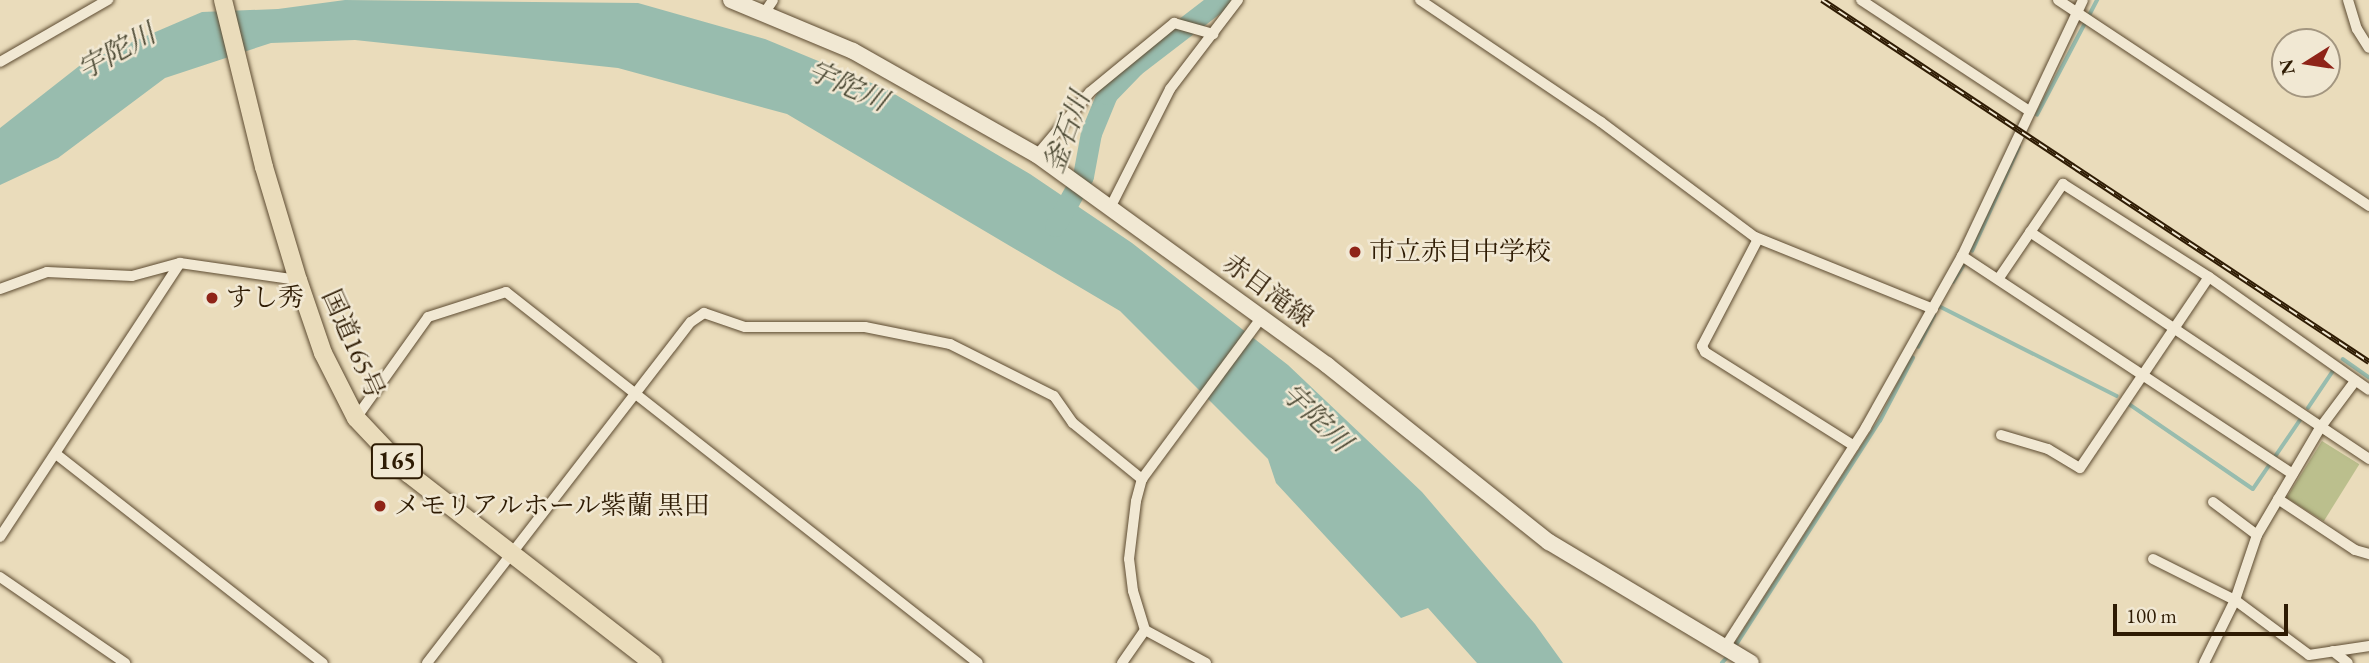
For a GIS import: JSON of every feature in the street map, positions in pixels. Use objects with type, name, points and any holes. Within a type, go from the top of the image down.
[{"type":"highway","name":"国道165号","points":[[223,0],[264,167],[298,280],[323,352],[356,418],[410,474],[653,663]]},
{"type":"main road","name":"赤目滝線","points":[[731,0],[769,6],[1037,155],[1111,206],[1549,542],[1751,663]]},
{"type":"street","points":[[0,62],[108,0]]},
{"type":"street","points":[[1111,206],[1170,89],[1238,0]]},
{"type":"street","points":[[1420,0],[1601,122],[1758,239],[1933,309]]},
{"type":"street","points":[[1861,0],[2028,110]]},
{"type":"street","points":[[2058,0],[2369,206]]},
{"type":"street","points":[[1731,651],[1854,446],[1962,257],[2004,175],[2028,110],[2083,17],[2083,0]]},
{"type":"street","points":[[2348,0],[2357,29],[2369,48]]},
{"type":"street","points":[[1037,155],[1090,92],[1178,24],[1213,34]]},
{"type":"street","points":[[1999,278],[2063,184],[2209,276],[2369,390]]},
{"type":"street","points":[[2030,232],[2320,428],[2369,458]]},
{"type":"street","points":[[1758,239],[1702,339],[1705,352],[1854,446]]},
{"type":"street","points":[[1962,257],[1999,278],[2144,373],[2292,474]]},
{"type":"street","points":[[0,537],[180,263]]},
{"type":"street","points":[[0,289],[47,272],[132,276],[180,263],[298,280]]},
{"type":"street","points":[[2001,435],[2048,449],[2080,468],[2209,276]]},
{"type":"street","points":[[356,418],[428,317],[506,292],[978,663]]},
{"type":"street","points":[[427,663],[637,396],[691,323],[704,313],[745,327],[865,327],[950,344],[1054,396],[1073,423],[1142,479]]},
{"type":"street","points":[[1206,663],[1145,630],[1133,591],[1129,559],[1142,479],[1260,320]]},
{"type":"street","points":[[2206,663],[2235,600],[2257,535],[2320,428],[2355,381]]},
{"type":"street","points":[[56,454],[323,663]]},
{"type":"street","points":[[2278,499],[2355,550],[2369,554]]},
{"type":"street","points":[[2213,502],[2257,535]]},
{"type":"street","points":[[2153,559],[2235,600],[2309,655],[2369,646]]},
{"type":"street","points":[[0,577],[125,663]]},
{"type":"street","points":[[1122,663],[1145,630]]},
{"type":"street","points":[[2333,651],[2348,663]]},
{"type":"green space","points":[[2322,441],[2359,464],[2324,521],[2286,498]]},
{"type":"water","name":"宇陀川","points":[[345,0],[638,3],[765,39],[886,89],[1030,174],[1132,243],[1288,365],[1422,492],[1535,624],[1563,663],[1477,663],[1428,608],[1401,618],[1276,483],[1268,459],[1120,311],[787,114],[618,68],[355,40],[271,43],[165,78],[58,158],[0,185],[0,128],[83,63],[202,12],[278,9]]},
{"type":"waterway","name":"釜石川","points":[[1055,226],[1083,176],[1091,133],[1107,94],[1134,66],[1220,0]]},
{"type":"waterway","points":[[2037,115],[2097,0]]},
{"type":"waterway","points":[[1972,251],[2019,147]]},
{"type":"waterway","points":[[1953,282],[1963,266]]},
{"type":"waterway","points":[[1939,306],[2117,396]]},
{"type":"waterway","points":[[1918,347],[1934,316]]},
{"type":"waterway","points":[[1734,648],[1880,421],[1913,358]]},
{"type":"waterway","points":[[2343,359],[2369,377]]},
{"type":"waterway","points":[[2308,408],[2333,371]]},
{"type":"waterway","points":[[2129,404],[2253,489],[2300,420]]},
{"type":"waterway","points":[[1722,663],[1730,654]]},
{"type":"railway","points":[[1822,0],[2369,362]]},
{"type":"place","name":"市立赤目中学校","points":[[1355,252]]},
{"type":"place","name":"すし秀","points":[[212,298]]},
{"type":"place","name":"メモリアルホール紫蘭 黒田","points":[[380,506]]}]
